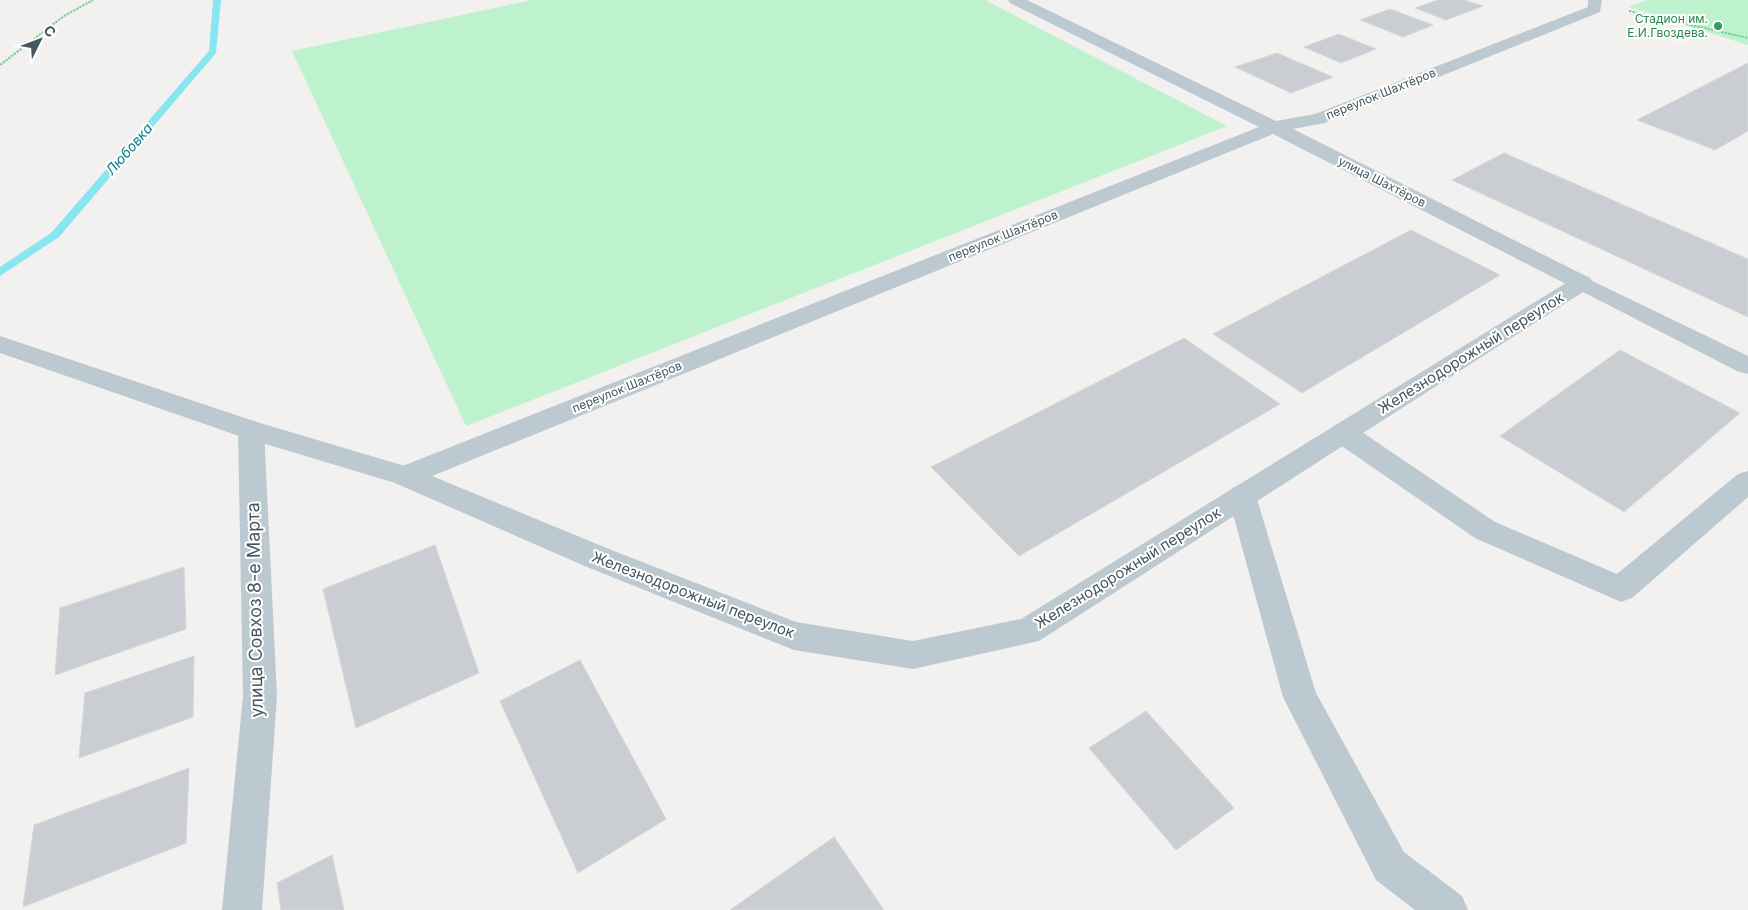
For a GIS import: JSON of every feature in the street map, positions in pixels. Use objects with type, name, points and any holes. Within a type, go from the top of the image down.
[{"type":"street","name":"улица Шахтёров","points":[[1015,0],[1274,127],[1748,366]]},
{"type":"street","name":"переулок Шахтёров","points":[[405,476],[1274,127],[1319,119],[1595,8],[1595,1]]},
{"type":"street","name":"Железнодорожный переулок","points":[[0,344],[251,430],[405,476],[598,558],[794,636],[913,655],[1028,631],[1582,283]]},
{"type":"street","name":"улица Совхоз 8-е Марта","points":[[242,910],[260,696],[251,430]]},
{"type":"street","points":[[1343,433],[1485,530],[1621,589],[1748,481]]},
{"type":"street","points":[[1242,496],[1300,697],[1390,866],[1448,910]]},
{"type":"path","points":[[0,66],[64,16],[93,0]]},
{"type":"path","points":[[1595,1],[1748,38]]},
{"type":"green space","points":[[532,0],[985,0],[1227,126],[466,426],[292,51]]},
{"type":"green space","name":"Стадион им. Е.И.Гвоздева.","points":[[1646,0],[1748,0],[1748,45],[1629,7]]},
{"type":"building","points":[[1438,0],[1464,0],[1483,6],[1446,20],[1415,8]]},
{"type":"building","points":[[1390,9],[1433,25],[1403,37],[1360,20]]},
{"type":"building","points":[[1339,34],[1376,49],[1341,63],[1304,47]]},
{"type":"building","points":[[1277,53],[1333,77],[1291,93],[1235,67]]},
{"type":"building","points":[[1748,63],[1748,131],[1715,150],[1637,120]]},
{"type":"building","points":[[1504,153],[1748,259],[1748,317],[1452,180]]},
{"type":"building","points":[[1411,230],[1500,275],[1302,393],[1213,334]]},
{"type":"building","points":[[1184,338],[1280,404],[1019,556],[931,467]]},
{"type":"building","points":[[1620,350],[1740,413],[1624,512],[1500,436]]},
{"type":"building","points":[[435,545],[479,673],[356,728],[323,589]]},
{"type":"building","points":[[184,567],[186,629],[55,675],[60,608]]},
{"type":"building","points":[[194,656],[193,717],[79,758],[85,693]]},
{"type":"building","points":[[580,660],[666,819],[578,873],[500,701]]},
{"type":"building","points":[[1146,711],[1234,808],[1176,850],[1089,748]]},
{"type":"building","points":[[189,768],[186,843],[23,907],[34,825]]},
{"type":"building","points":[[834,837],[884,910],[730,910]]},
{"type":"building","points":[[332,855],[344,910],[281,910],[277,883]]},
{"type":"waterway","name":"Любовка","points":[[0,272],[55,235],[213,51],[217,0]]},
{"type":"place","name":"Стадион им. Е.И.Гвоздева.","points":[[1718,26]]}]
